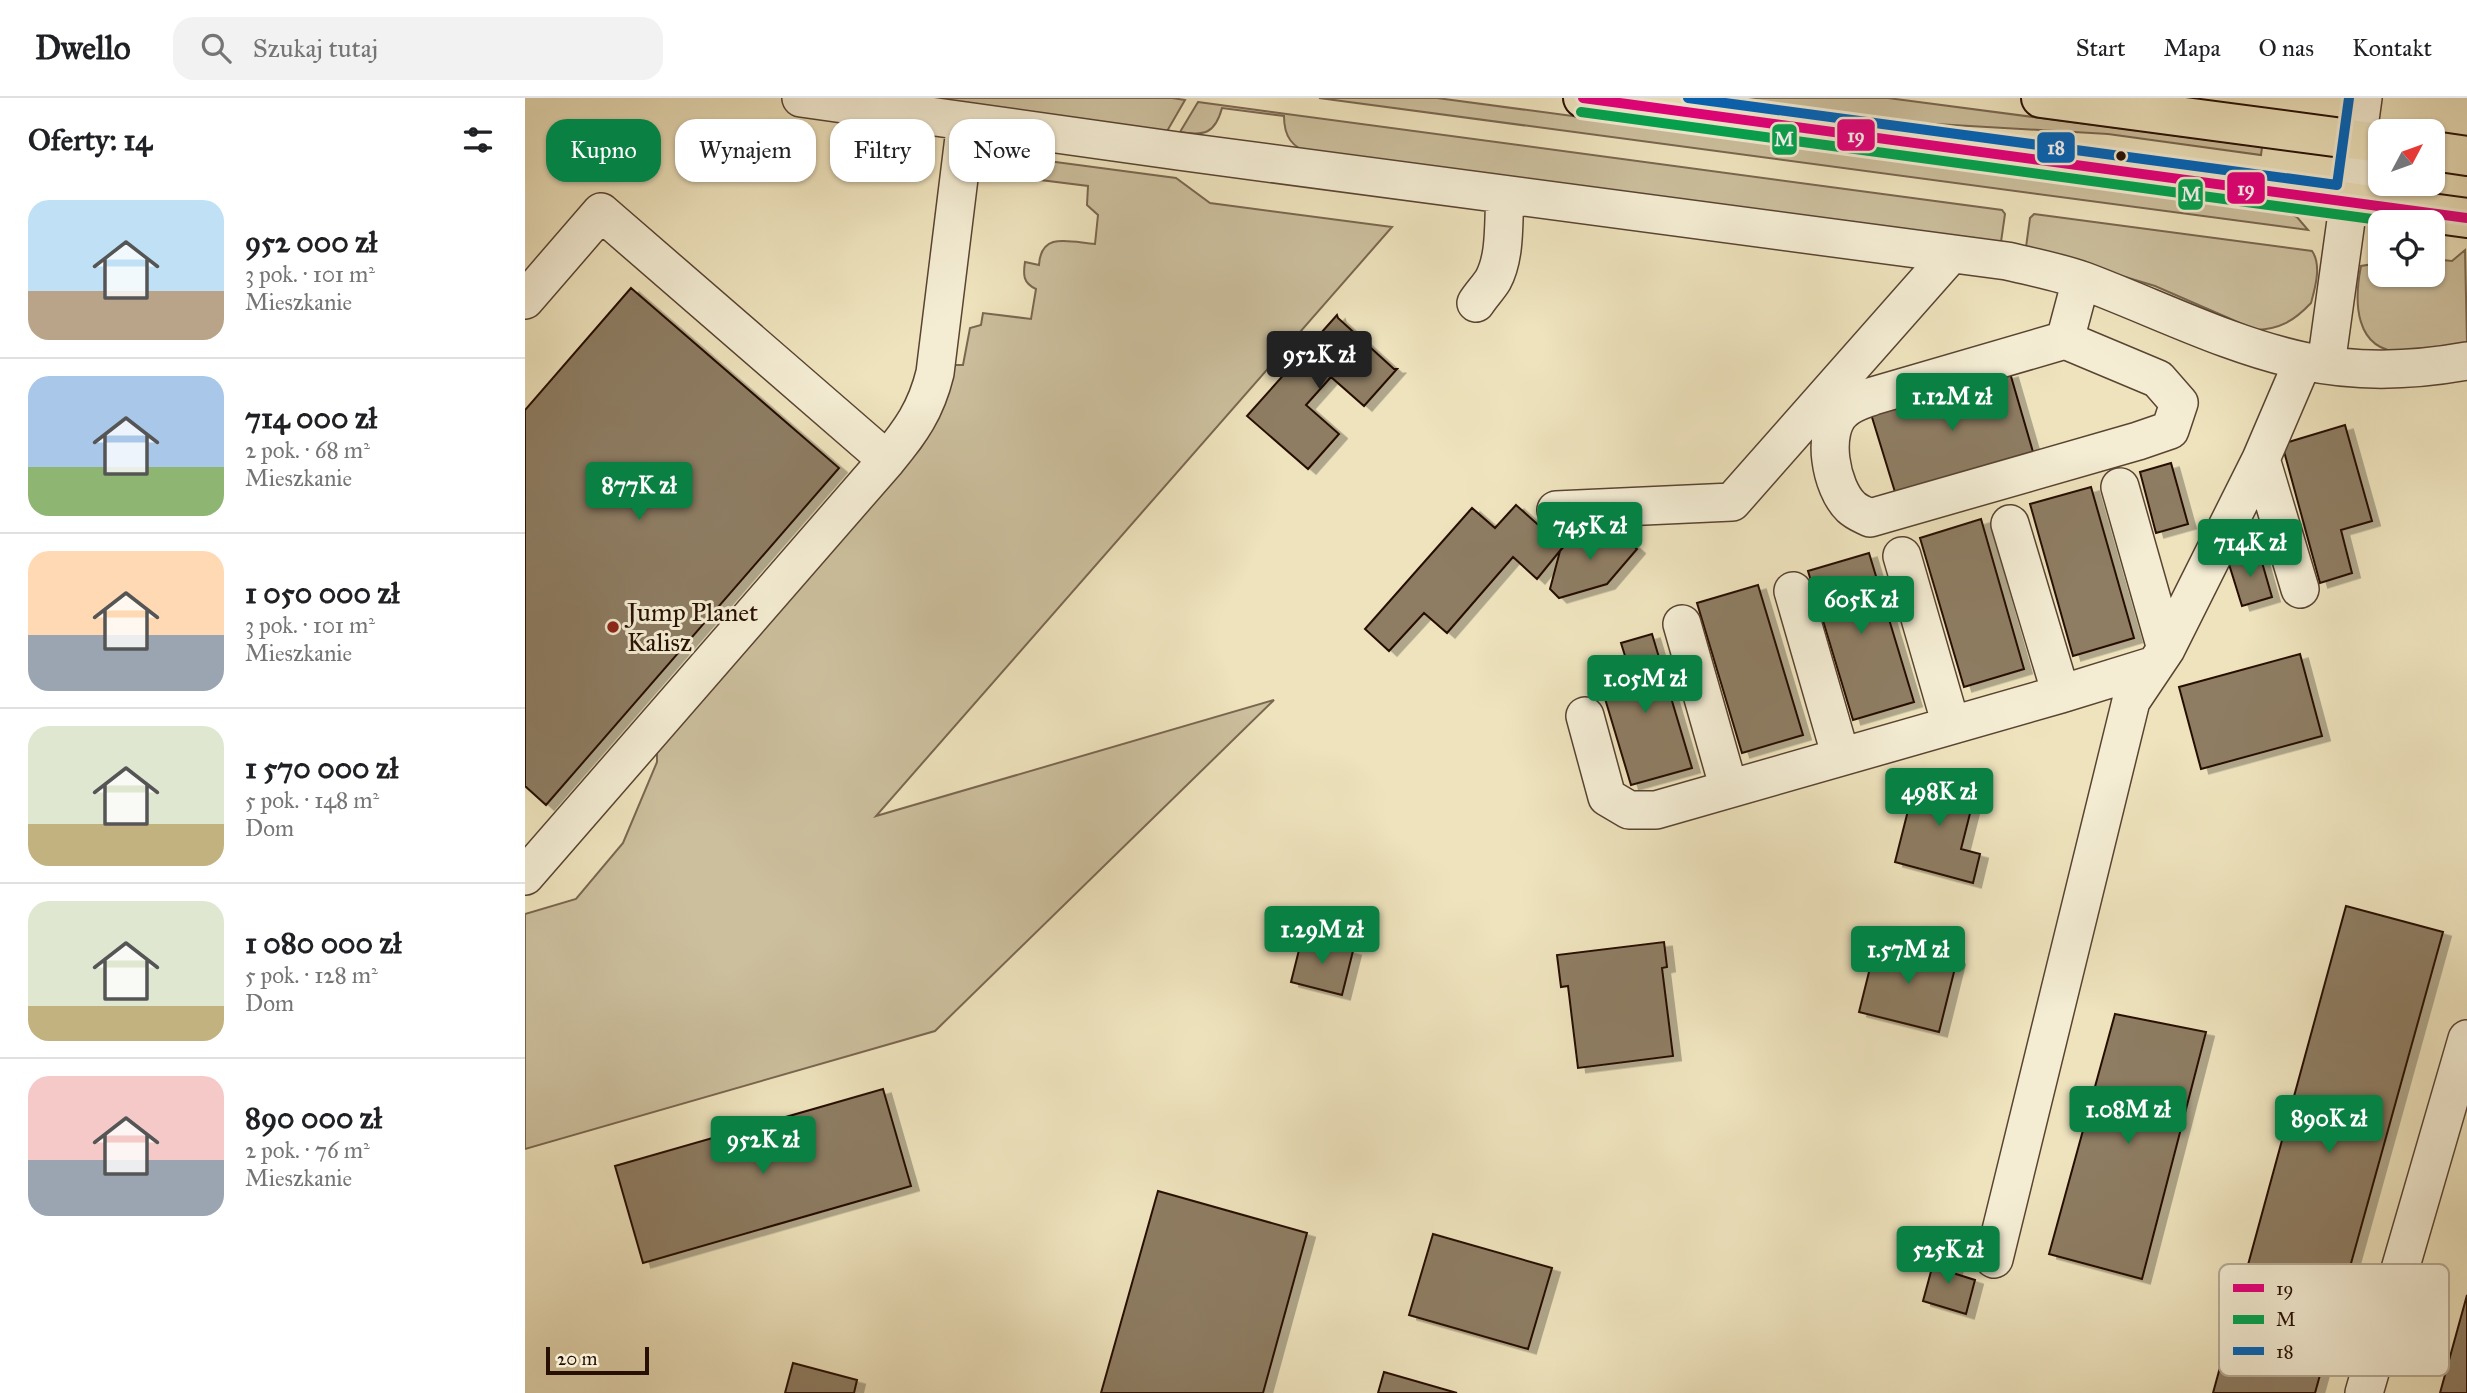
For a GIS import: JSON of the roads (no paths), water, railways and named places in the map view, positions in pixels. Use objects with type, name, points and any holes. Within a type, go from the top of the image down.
[{"type":"main road","points":[[1583,98],[2467,218]]},
{"type":"main road","points":[[2041,98],[2368,141]]},
{"type":"main road","points":[[2445,153],[2467,156]]},
{"type":"street","points":[[801,98],[952,119]]},
{"type":"street","points":[[2363,98],[2368,134]]},
{"type":"street","points":[[1055,133],[2007,261],[2081,280],[2255,347],[2314,363],[2385,370],[2414,369],[2467,361]]},
{"type":"street","points":[[1994,1259],[2131,701],[2160,657],[2314,363],[2349,201],[2368,144]]},
{"type":"street","points":[[525,876],[887,460],[920,417],[930,395],[935,373],[958,182]]},
{"type":"street","points":[[1476,303],[1497,269],[1502,246],[1506,195]]},
{"type":"street","points":[[525,300],[601,212],[887,460]]},
{"type":"street","points":[[1556,510],[1731,502],[1778,440],[1951,254]]},
{"type":"street","points":[[2065,340],[2081,280]]},
{"type":"street","points":[[2065,340],[2158,379],[2179,403],[2170,430],[1870,518],[1852,509],[1839,492],[1830,460],[1833,427],[1842,411],[1873,396],[2065,340]]},
{"type":"street","points":[[2261,460],[2299,589]]},
{"type":"street","points":[[2120,487],[2160,657]]},
{"type":"street","points":[[2010,524],[2061,694]]},
{"type":"street","points":[[1902,556],[1951,725]]},
{"type":"street","points":[[1793,591],[1841,757]]},
{"type":"street","points":[[1682,624],[1729,789]]},
{"type":"street","points":[[1584,716],[1607,797],[1629,810],[1656,810],[2061,694],[2160,657]]},
{"type":"street","points":[[2402,1264],[2467,1039]]},
{"type":"street","points":[[2364,1393],[2369,1376]]},
{"type":"place","name":"Jump Planet Kalisz","points":[[613,627]]}]
